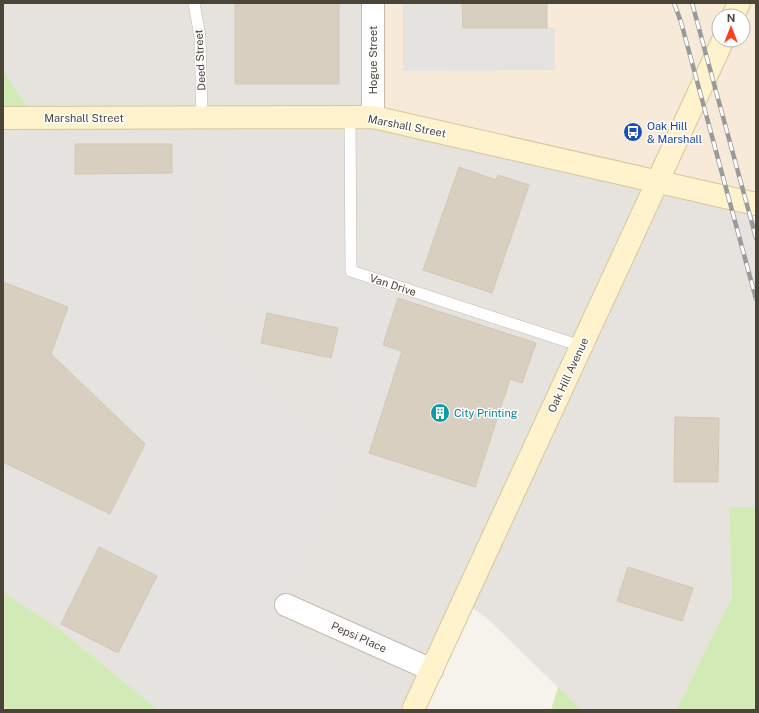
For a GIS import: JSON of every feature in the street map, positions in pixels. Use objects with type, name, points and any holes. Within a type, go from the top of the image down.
[{"type":"street","name":"Hogue Street","points":[[372,3],[373,117]]},
{"type":"street","name":"Oak Hill Avenue","points":[[413,710],[720,48]]},
{"type":"street","name":"Marshall Street","points":[[3,118],[373,117],[756,204]]},
{"type":"street","name":"Pepsi Place","points":[[286,605],[432,670]]},
{"type":"lane","name":"Deed Street","points":[[194,3],[200,37],[202,118]]},
{"type":"lane","name":"Van Drive","points":[[350,117],[351,271],[581,346]]},
{"type":"shaded area","points":[[3,3],[373,3],[373,117],[750,202],[756,225],[756,507],[729,507],[732,597],[676,710],[581,710],[490,621],[464,601],[413,710],[159,710],[50,622],[3,592],[3,118],[35,118],[3,70]]},
{"type":"shaded area","points":[[373,3],[756,3],[756,204],[373,117]]},
{"type":"shaded area","points":[[403,3],[462,3],[463,28],[555,28],[555,70],[403,71]]},
{"type":"shaded area","points":[[3,144],[75,144],[75,174],[172,173],[172,144],[194,144],[197,309],[309,423],[358,445],[276,628],[419,697],[413,710],[159,710],[109,669],[157,576],[99,547],[58,628],[3,592],[3,462],[110,514],[145,444],[51,354],[68,307],[3,281]]},
{"type":"shaded area","points":[[220,144],[334,144],[333,262],[402,284],[383,345],[402,351],[372,444],[324,388],[338,328],[221,303]]},
{"type":"green space","points":[[3,70],[35,118],[3,118]]},
{"type":"green space","points":[[729,507],[756,507],[756,710],[676,710],[732,597]]},
{"type":"green space","points":[[3,592],[50,622],[159,710],[8,710],[3,706]]},
{"type":"green space","points":[[558,687],[581,710],[551,710]]},
{"type":"building","points":[[235,3],[339,3],[339,84],[235,84]]},
{"type":"building","points":[[462,3],[547,3],[547,28],[463,28]]},
{"type":"building","points":[[75,144],[172,144],[172,173],[75,174]]},
{"type":"building","points":[[459,167],[496,180],[498,175],[529,185],[492,293],[423,270]]},
{"type":"building","points":[[3,282],[68,307],[51,354],[145,444],[110,514],[3,462]]},
{"type":"building","name":"City Printing","points":[[398,298],[536,343],[522,383],[510,379],[475,487],[369,453],[402,351],[383,345]]},
{"type":"building","points":[[267,313],[338,328],[331,358],[261,343]]},
{"type":"building","points":[[675,417],[719,418],[718,482],[674,482]]},
{"type":"building","points":[[99,547],[157,576],[118,653],[61,624]]},
{"type":"building","points":[[628,567],[693,588],[682,621],[617,601]]},
{"type":"railway","points":[[674,3],[681,22],[756,299]]},
{"type":"railway","points":[[692,3],[756,238]]},
{"type":"place","name":"Oak Hill & Marshall","points":[[633,132]]},
{"type":"place","name":"City Printing","points":[[440,413]]}]
